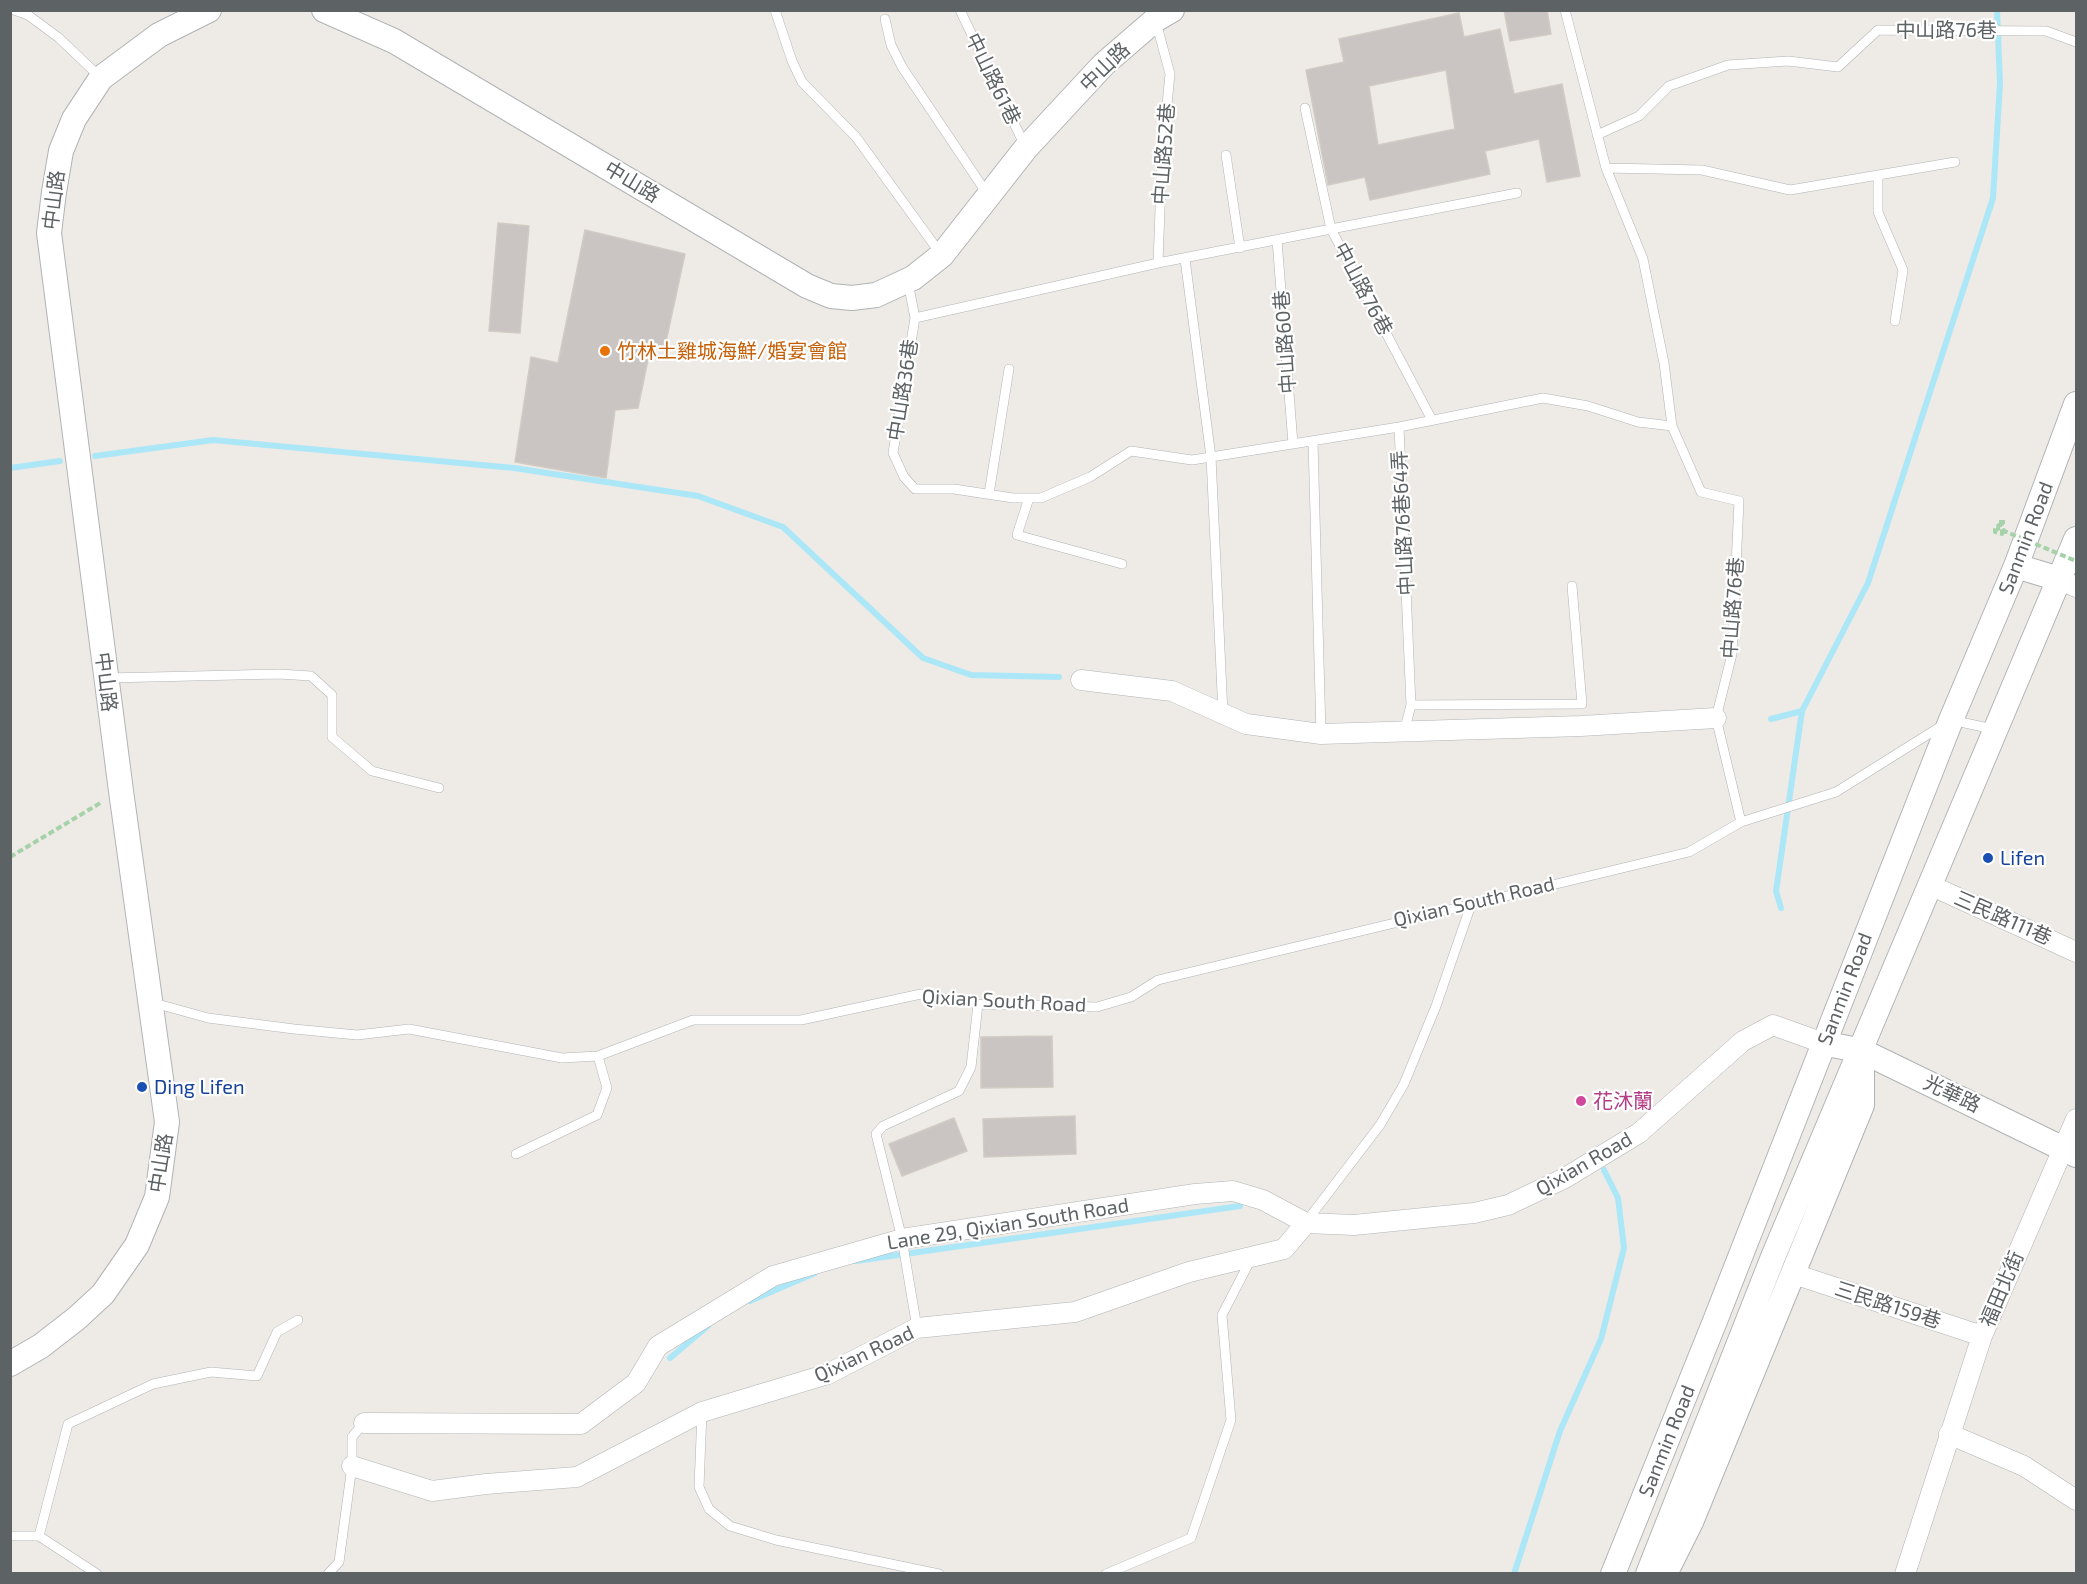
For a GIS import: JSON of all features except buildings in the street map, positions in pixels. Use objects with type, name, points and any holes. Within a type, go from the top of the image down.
[{"type":"street","name":"中山路","points":[[10,1364],[41,1346],[103,1294],[137,1245],[157,1197],[167,1122],[106,678],[49,233],[61,151],[74,119],[101,78],[159,35],[209,10]]},
{"type":"street","name":"中山路","points":[[324,10],[394,41],[807,286],[831,296],[852,298],[876,295],[908,280],[942,255],[1026,148],[1104,64],[1160,14]]},
{"type":"street","name":"Sanmin Road","points":[[1613,1574],[1951,720],[2016,566],[2076,404]]},
{"type":"street","name":"Sanmin Road","points":[[1648,1574],[1773,1257],[1862,1051],[1930,885],[1996,730],[2068,583],[2076,539]]},
{"type":"street","points":[[2016,566],[2068,583]]},
{"type":"street","points":[[1081,680],[1172,691],[1246,724],[1321,734],[1716,718]]},
{"type":"street","name":"三民路111巷","points":[[1930,885],[2076,952]]},
{"type":"street","name":"Qixian Road","points":[[352,1466],[432,1491],[577,1477],[702,1412],[828,1374],[917,1328],[1074,1312],[1189,1272],[1284,1249],[1306,1223],[1354,1225],[1474,1213],[1508,1205],[1565,1178],[1639,1133],[1743,1041],[1773,1025],[1823,1043]]},
{"type":"street","name":"光華路","points":[[1823,1043],[1862,1051],[2070,1151]]},
{"type":"street","name":"Sanmin Road","points":[[1665,1574],[1691,1522],[1862,1105],[1862,1051]]},
{"type":"street","name":"福田北街","points":[[1905,1574],[1982,1336],[2070,1151],[2076,1119]]},
{"type":"street","name":"Lane 29, Qixian South Road","points":[[364,1423],[581,1424],[636,1383],[658,1347],[773,1276],[902,1239],[1195,1194],[1233,1191],[1263,1200],[1306,1223]]},
{"type":"street","name":"三民路159巷","points":[[1794,1274],[1982,1336]]},
{"type":"street","points":[[1949,1434],[2024,1466],[2076,1500]]},
{"type":"lane","points":[[14,10],[28,15],[59,39],[101,78]]},
{"type":"lane","points":[[775,10],[802,82],[856,137],[942,255]]},
{"type":"lane","name":"中山路61巷","points":[[960,10],[1026,148]]},
{"type":"lane","name":"中山路76巷","points":[[1566,10],[1605,168],[1643,259],[1664,363],[1672,426],[1701,492],[1739,501],[1732,654],[1716,718],[1741,822]]},
{"type":"lane","name":"中山路52巷","points":[[1158,263],[1162,155],[1170,74],[1160,14]]},
{"type":"lane","points":[[885,19],[891,45],[902,67],[988,195]]},
{"type":"lane","name":"中山路76巷","points":[[1597,135],[1640,116],[1668,86],[1728,65],[1788,61],[1838,67],[1878,30],[2046,31],[2076,42]]},
{"type":"lane","points":[[1158,263],[1331,229],[1305,108]]},
{"type":"lane","points":[[1226,155],[1239,248]]},
{"type":"lane","points":[[1605,168],[1702,170],[1790,190],[1955,162]]},
{"type":"lane","points":[[1878,175],[1878,212],[1903,270],[1895,321]]},
{"type":"lane","name":"中山路76巷","points":[[1432,420],[1331,229],[1517,193]]},
{"type":"lane","name":"中山路60巷","points":[[1277,240],[1293,444]]},
{"type":"lane","points":[[1185,259],[1211,458],[1223,714]]},
{"type":"lane","name":"中山路36巷","points":[[915,318],[1158,263]]},
{"type":"lane","name":"中山路36巷","points":[[908,280],[915,318],[893,453],[904,477],[915,489],[954,489],[1041,498],[1090,477],[1131,451]]},
{"type":"lane","points":[[989,494],[1009,369]]},
{"type":"lane","points":[[1399,427],[1543,398],[1588,406],[1638,422],[1672,426]]},
{"type":"lane","name":"中山路76巷64弄","points":[[1131,451],[1192,460],[1399,427],[1412,705],[1404,732]]},
{"type":"lane","points":[[1313,441],[1321,734]]},
{"type":"lane","points":[[1029,498],[1017,535],[1122,564]]},
{"type":"lane","points":[[1412,705],[1582,704],[1572,586]]},
{"type":"lane","points":[[106,678],[279,674],[311,676],[332,695],[332,737],[372,771],[439,788]]},
{"type":"lane","points":[[1951,720],[1996,730]]},
{"type":"lane","name":"Qixian South Road","points":[[151,1003],[208,1018],[294,1029],[357,1035],[409,1029],[562,1058],[597,1056],[693,1020],[801,1020],[921,994],[978,1004],[1097,1007],[1131,997],[1158,980],[1472,902],[1689,852],[1741,822],[1836,792],[1951,720]]},
{"type":"lane","name":"Qixian Road","points":[[1306,1223],[1380,1125],[1404,1084],[1436,1006],[1472,902]]},
{"type":"lane","points":[[917,1328],[902,1239],[876,1134],[883,1126],[959,1091],[971,1068],[978,1004]]},
{"type":"lane","points":[[516,1154],[597,1114],[607,1088],[597,1056]]},
{"type":"lane","points":[[1106,1574],[1191,1538],[1231,1420],[1222,1315],[1252,1257]]},
{"type":"lane","points":[[39,1536],[68,1424],[153,1384],[211,1372],[257,1376],[277,1332],[298,1320]]},
{"type":"lane","points":[[702,1412],[699,1487],[709,1509],[730,1526],[776,1540],[939,1574]]},
{"type":"lane","points":[[328,1574],[339,1562],[352,1466],[352,1437],[364,1423]]},
{"type":"lane","points":[[10,1536],[39,1536],[97,1574]]},
{"type":"path","points":[[2005,522],[1999,522],[1998,529],[1999,531],[2004,532],[2002,525],[1999,525],[1995,528],[1995,532],[2002,534],[2002,530],[2076,561]]},
{"type":"path","points":[[10,857],[121,791]]},
{"type":"waterway","points":[[1771,719],[1802,711],[1868,583],[1993,198],[2000,83],[1997,10]]},
{"type":"waterway","points":[[95,456],[213,440],[514,468],[698,496],[783,527],[923,658],[971,675],[1059,677]]},
{"type":"waterway","points":[[10,468],[60,461]]},
{"type":"waterway","points":[[1781,908],[1776,891],[1802,711]]},
{"type":"waterway","points":[[1514,1574],[1560,1431],[1601,1339],[1624,1248],[1618,1198],[1604,1170]]},
{"type":"waterway","points":[[856,1261],[1240,1206]]},
{"type":"waterway","points":[[750,1301],[815,1273]]},
{"type":"waterway","points":[[670,1358],[708,1326]]},
{"type":"place","name":"竹林土雞城海鮮/婚宴會館","points":[[605,351]]},
{"type":"place","name":"Lifen","points":[[1988,858]]},
{"type":"place","name":"Ding Lifen","points":[[142,1087]]},
{"type":"place","name":"花沐蘭","points":[[1581,1101]]}]
